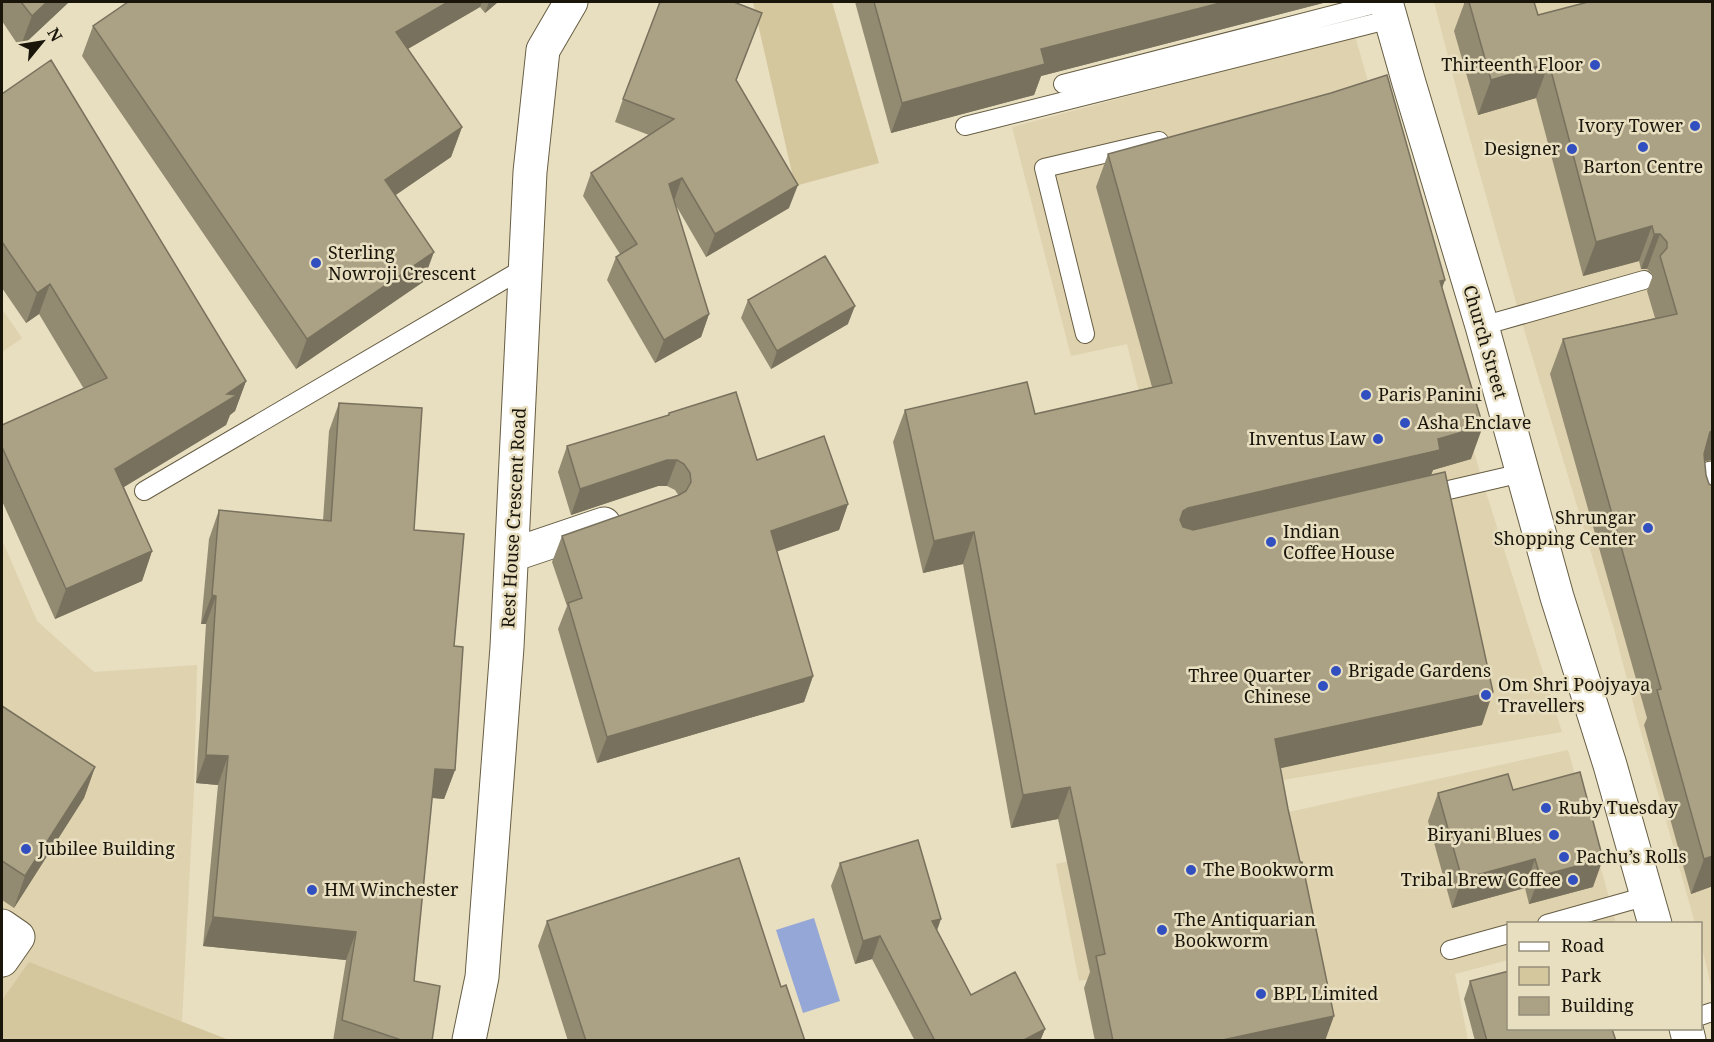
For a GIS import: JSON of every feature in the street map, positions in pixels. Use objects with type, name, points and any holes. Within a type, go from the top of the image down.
[{"type":"street","name":"Rest House Crescent Road","points":[[469,1041],[482,978],[507,647],[530,172],[543,50],[571,2]]},
{"type":"street","name":"Church Street","points":[[1387,7],[1401,85],[1482,326],[1522,473],[1652,910]]},
{"type":"street","points":[[1713,478],[1710,492],[1713,508]]},
{"type":"street","points":[[512,555],[630,515]]},
{"type":"street","points":[[2,926],[18,937],[2,960]]},
{"type":"lane","points":[[1063,84],[1387,7]]},
{"type":"lane","points":[[965,126],[1387,7]]},
{"type":"lane","points":[[1084,334],[1044,168],[1173,138]]},
{"type":"lane","points":[[144,491],[526,267]]},
{"type":"lane","points":[[1482,326],[1644,280]]},
{"type":"lane","points":[[1413,498],[1522,473]]},
{"type":"lane","points":[[1562,922],[1652,910]]},
{"type":"lane","points":[[1450,950],[1507,935]]},
{"type":"shaded area","points":[[1434,2],[1712,2],[1712,990],[1702,948],[1702,922],[1695,922],[1614,629],[1520,316]]},
{"type":"shaded area","points":[[1355,36],[1483,483],[1562,732],[1220,791],[1176,541],[1127,344],[1071,356],[1012,127]]},
{"type":"shaded area","points":[[2,309],[22,338],[2,352]]},
{"type":"shaded area","points":[[2,540],[37,621],[94,672],[197,665],[194,788],[182,1022],[30,963],[2,1000]]},
{"type":"shaded area","points":[[1568,750],[1616,922],[1507,922],[1507,960],[1455,974],[1468,1040],[1205,1040],[1188,961],[1079,981],[1056,864]]},
{"type":"green space","points":[[753,2],[832,2],[879,163],[795,186]]},
{"type":"green space","points":[[29,962],[229,1040],[2,1040],[2,1000]]},
{"type":"water","points":[[814,918],[840,1001],[803,1013],[776,930]]},
{"type":"building","points":[[21,2],[47,2],[32,16]]},
{"type":"building","points":[[128,2],[448,2],[396,32],[462,127],[385,180],[434,252],[307,339],[93,26]]},
{"type":"building","points":[[660,2],[734,2],[762,13],[736,80],[798,185],[715,234],[682,178],[669,184],[709,314],[664,340],[616,257],[637,244],[591,173],[674,119],[623,99]]},
{"type":"building","points":[[874,2],[1224,2],[1041,49],[1045,64],[902,103]]},
{"type":"building","points":[[1469,2],[1534,2],[1538,15],[1588,2],[1713,2],[1713,430],[1710,432],[1704,454],[1706,475],[1709,484],[1713,486],[1713,856],[1704,859],[1657,690],[1661,689],[1563,339],[1677,314],[1660,256],[1667,248],[1667,242],[1660,234],[1654,234],[1652,226],[1596,242],[1549,63],[1491,80]]},
{"type":"building","points":[[51,60],[246,381],[227,394],[237,395],[115,469],[152,551],[66,589],[2,447],[2,425],[107,378],[50,284],[37,293],[2,242],[2,94]]},
{"type":"building","points":[[1387,75],[1445,280],[1440,281],[1483,426],[1438,439],[1440,450],[1188,508],[1183,511],[1180,520],[1183,527],[1193,530],[1445,472],[1493,692],[1275,739],[1288,809],[1300,862],[1302,862],[1334,1016],[1218,1041],[1113,1041],[1096,956],[1105,954],[1070,787],[1023,795],[974,532],[934,541],[905,410],[1027,382],[1035,414],[1172,383],[1108,154],[1331,93]]},
{"type":"building","points":[[825,256],[855,306],[777,351],[748,300]]},
{"type":"building","points":[[736,392],[757,460],[824,436],[848,504],[771,531],[813,676],[607,737],[568,603],[582,598],[562,536],[679,495],[686,491],[691,482],[690,473],[684,464],[677,460],[667,460],[580,489],[567,446]]},
{"type":"building","points":[[339,403],[422,408],[414,530],[464,534],[454,646],[463,647],[455,770],[435,769],[414,981],[440,986],[432,1041],[404,1041],[342,1020],[356,932],[213,917],[228,756],[206,755],[216,596],[212,595],[219,510],[331,521]]},
{"type":"building","name":"Jubilee Building","points":[[2,706],[95,767],[25,876],[2,861]]},
{"type":"building","points":[[1580,772],[1603,859],[1540,876],[1535,859],[1462,879],[1438,793],[1508,774],[1513,790]]},
{"type":"building","points":[[918,840],[941,919],[932,921],[971,995],[1015,972],[1045,1029],[1022,1041],[935,1041],[880,936],[863,941],[840,863]]},
{"type":"building","points":[[739,858],[781,987],[786,985],[805,1041],[586,1041],[547,921]]},
{"type":"building","points":[[1507,972],[1507,1030],[1612,1030],[1616,1041],[1487,1041],[1470,981]]},
{"type":"place","name":"Thirteenth Floor","points":[[1595,65]]},
{"type":"place","name":"Ivory Tower","points":[[1695,126]]},
{"type":"place","name":"Barton Centre","points":[[1643,147]]},
{"type":"place","name":"Designer","points":[[1572,149]]},
{"type":"place","name":"Sterling Nowroji Crescent","points":[[316,263]]},
{"type":"place","name":"Paris Panini","points":[[1366,395]]},
{"type":"place","name":"Asha Enclave","points":[[1405,423]]},
{"type":"place","name":"Inventus Law","points":[[1378,439]]},
{"type":"place","name":"Shrungar Shopping Center","points":[[1648,528]]},
{"type":"place","name":"Indian Coffee House","points":[[1271,542]]},
{"type":"place","name":"Brigade Gardens","points":[[1336,671]]},
{"type":"place","name":"Three Quarter Chinese","points":[[1323,686]]},
{"type":"place","name":"Om Shri Poojyaya Travellers","points":[[1486,695]]},
{"type":"place","name":"Ruby Tuesday","points":[[1546,808]]},
{"type":"place","name":"Biryani Blues","points":[[1554,835]]},
{"type":"place","name":"Jubilee Building","points":[[26,849]]},
{"type":"place","name":"Pachu’s Rolls","points":[[1564,857]]},
{"type":"place","name":"The Bookworm","points":[[1191,870]]},
{"type":"place","name":"Tribal Brew Coffee","points":[[1573,880]]},
{"type":"place","name":"HM Winchester","points":[[312,890]]},
{"type":"place","name":"The Antiquarian Bookworm","points":[[1162,930]]},
{"type":"place","name":"BPL Limited","points":[[1261,994]]}]
